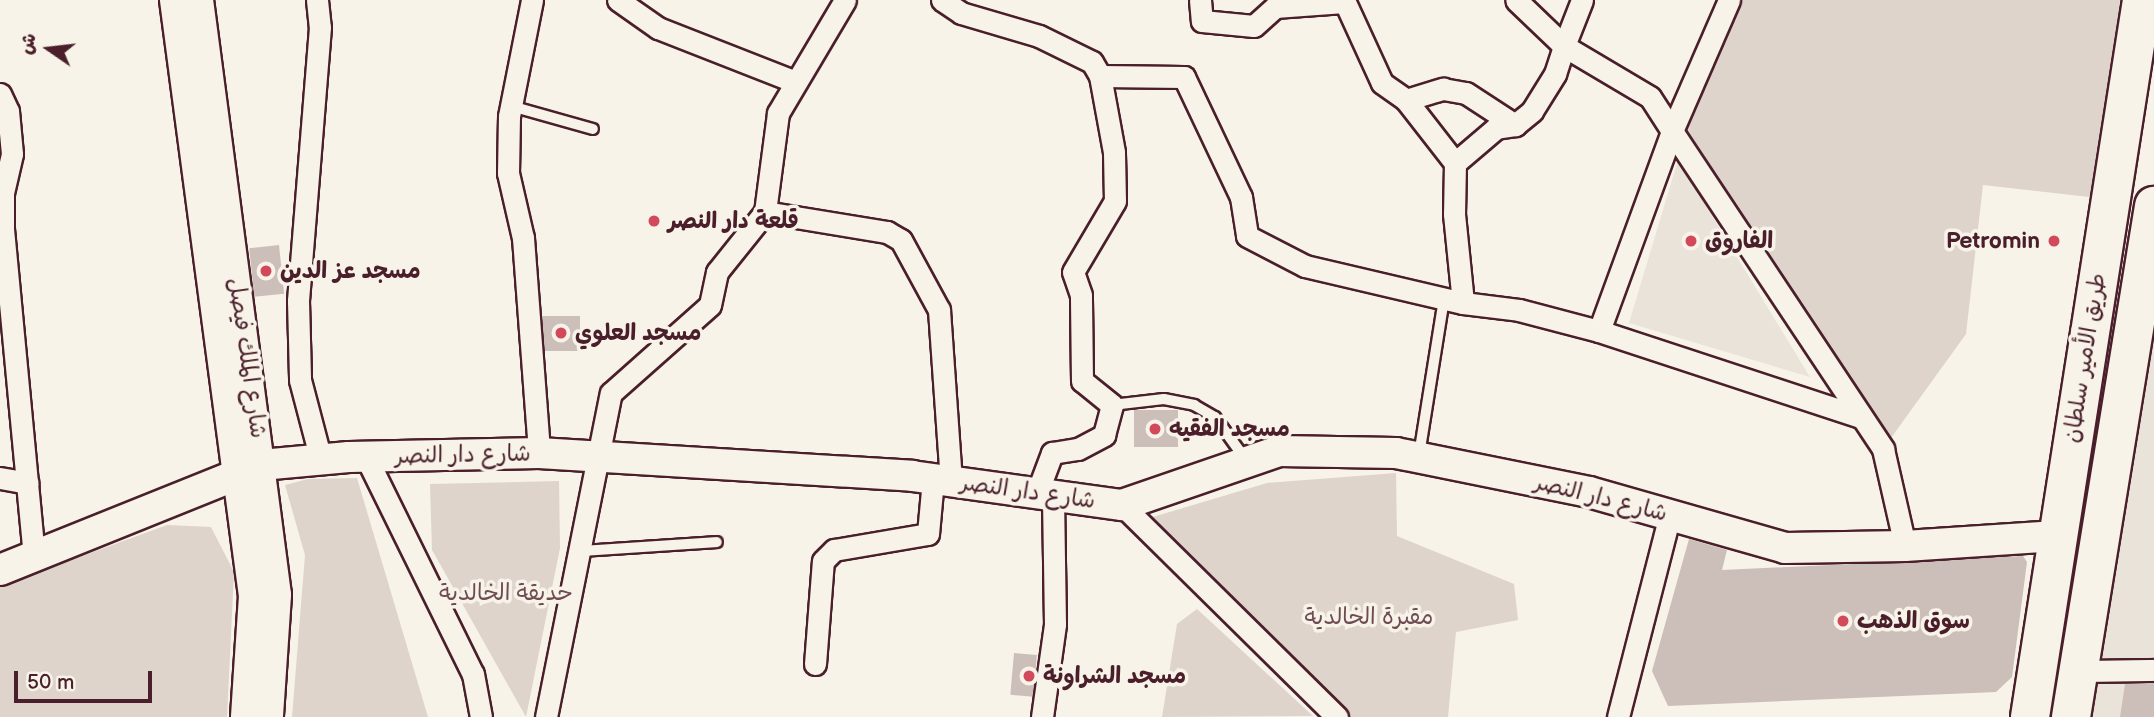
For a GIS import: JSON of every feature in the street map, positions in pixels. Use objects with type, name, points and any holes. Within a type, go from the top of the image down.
[{"type":"highway","name":"طريق الأمير سلطان","points":[[2031,717],[2142,0]]},
{"type":"highway","name":"طريق الأمير سلطان","points":[[2071,717],[2148,279],[2154,206]]},
{"type":"street","points":[[175,0],[251,470],[254,596],[246,717]]},
{"type":"street","name":"شارع الملك فيصل","points":[[198,0],[251,470],[276,595],[268,717]]},
{"type":"street","points":[[317,0],[320,27],[298,301],[300,380],[321,460]]},
{"type":"street","points":[[532,0],[511,106],[508,173],[523,238],[539,453]]},
{"type":"street","points":[[618,0],[658,28],[796,82]]},
{"type":"street","points":[[547,717],[583,551],[611,393],[710,305],[717,272],[765,212],[778,113],[845,0]]},
{"type":"street","points":[[942,0],[961,13],[1039,36],[1092,62],[1100,76],[1114,152],[1115,201],[1073,272],[1081,295],[1082,381],[1112,405],[1104,435],[1078,450],[1052,453],[1045,494],[1055,624],[1042,717]]},
{"type":"street","points":[[1200,0],[1202,21],[1254,26],[1275,7],[1344,1],[1381,83],[1406,100],[1455,163],[1454,301]]},
{"type":"street","points":[[1516,0],[1564,46],[1650,97],[1883,449],[1905,547]]},
{"type":"street","points":[[1455,163],[1496,128],[1515,125],[1538,102],[1555,74],[1583,0]]},
{"type":"street","points":[[1599,331],[1672,131],[1729,0]]},
{"type":"street","points":[[1100,76],[1184,77],[1241,197],[1247,236],[1305,267],[1454,301],[1519,310],[1599,331],[1861,417]]},
{"type":"street","points":[[1406,100],[1443,89],[1466,93],[1515,125]]},
{"type":"street","points":[[0,94],[8,111],[12,154],[3,193],[3,229],[34,556]]},
{"type":"street","points":[[765,212],[887,232],[901,240],[939,310],[942,480],[928,534],[834,550],[823,561],[815,664]]},
{"type":"street","name":"شارع دار النصر","points":[[0,570],[251,470],[366,457],[539,453],[942,480],[1122,505],[1279,452],[1396,453],[1589,492],[1785,548],[1905,547],[2057,536]]},
{"type":"street","points":[[366,457],[473,674],[482,716]]},
{"type":"street","points":[[0,478],[28,483]]},
{"type":"street","points":[[1122,505],[1337,717]]},
{"type":"street","points":[[1618,717],[1670,515]]},
{"type":"street","points":[[2079,671],[2154,670]]},
{"type":"lane","points":[[511,106],[593,129]]},
{"type":"lane","points":[[1418,458],[1454,301]]},
{"type":"lane","points":[[1112,405],[1164,399],[1194,405],[1215,417],[1247,462]]},
{"type":"lane","points":[[583,551],[717,542]]},
{"type":"shaded area","name":"الفاروق","points":[[1678,160],[1810,377],[1629,323]]},
{"type":"shaded area","points":[[2154,289],[2154,717],[2089,717]]},
{"type":"green space","points":[[1729,0],[2120,0],[2098,198],[1983,185],[1966,334],[1883,449],[1672,131]]},
{"type":"green space","name":"مقبرة الخالدية","points":[[1396,473],[1397,536],[1514,584],[1518,620],[1456,632],[1448,717],[1348,717],[1146,519],[1267,483]]},
{"type":"green space","points":[[357,478],[428,717],[292,717],[305,555],[285,485],[308,479]]},
{"type":"green space","name":"حديقة الخالدية","points":[[559,481],[560,548],[526,717],[432,550],[430,484]]},
{"type":"green space","points":[[167,525],[211,527],[234,572],[227,717],[0,717],[0,586]]},
{"type":"green space","points":[[1197,609],[1313,716],[1162,717],[1177,624]]},
{"type":"building","name":"مسجد عز الدين","points":[[279,245],[284,294],[254,297],[249,248]]},
{"type":"building","name":"مسجد العلوي","points":[[542,316],[580,316],[580,351],[542,351]]},
{"type":"building","name":"مسجد الفقيه","points":[[1134,410],[1178,410],[1178,447],[1134,447]]},
{"type":"building","name":"سوق الذهب","points":[[1689,539],[1727,550],[1722,570],[2023,556],[2027,562],[2012,677],[1996,692],[1668,706],[1652,671]]},
{"type":"building","name":"مسجد الشراونة","points":[[1014,653],[1037,655],[1033,697],[1010,695]]},
{"type":"building","points":[[2154,683],[2154,717],[2120,717],[2125,684]]},
{"type":"place","name":"قلعة دار النصر","points":[[654,221]]},
{"type":"place","name":"الفاروق","points":[[1691,241]]},
{"type":"place","name":"Petromin","points":[[2054,241]]},
{"type":"place","name":"مسجد عز الدين","points":[[266,271]]},
{"type":"place","name":"مسجد العلوي","points":[[561,333]]},
{"type":"place","name":"مسجد الفقيه","points":[[1155,429]]},
{"type":"place","name":"سوق الذهب","points":[[1843,621]]},
{"type":"place","name":"مسجد الشراونة","points":[[1029,676]]}]
